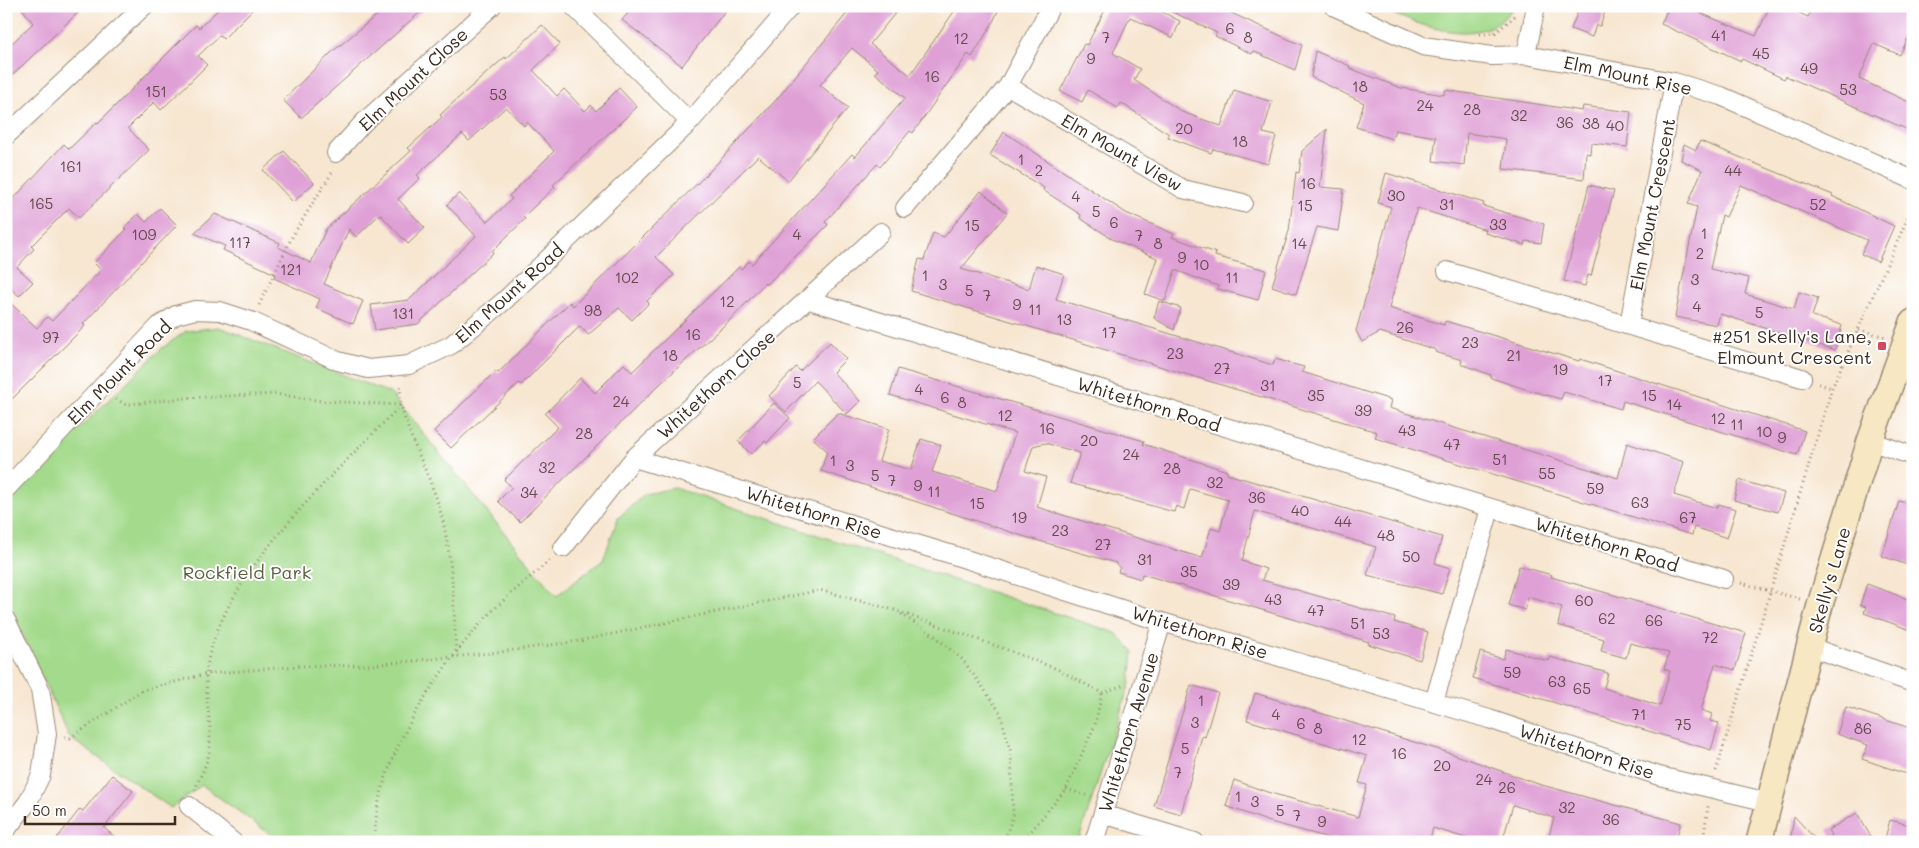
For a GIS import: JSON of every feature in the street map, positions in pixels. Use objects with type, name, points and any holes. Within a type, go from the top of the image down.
[{"type":"street","points":[[6,136],[144,6]]},
{"type":"street","name":"Elm Mount Close","points":[[336,153],[364,122],[492,6]]},
{"type":"street","points":[[573,6],[690,122]]},
{"type":"street","name":"Elm Mount Road","points":[[6,490],[159,326],[176,315],[195,310],[220,311],[251,322],[338,361],[368,369],[409,365],[451,345],[504,301],[690,122],[791,6]]},
{"type":"street","points":[[905,208],[1008,86],[1051,6]]},
{"type":"street","name":"Elm Mount Rise","points":[[1333,6],[1423,46],[1492,56],[1526,55],[1674,82],[1721,96],[1913,180]]},
{"type":"street","points":[[1526,55],[1536,6]]},
{"type":"street","name":"Elm Mount Crescent","points":[[1629,325],[1674,82]]},
{"type":"street","name":"Elm Mount View","points":[[1008,86],[1183,189],[1243,202]]},
{"type":"street","name":"Whitethorn Close","points":[[563,548],[634,458],[809,300],[881,232]]},
{"type":"street","points":[[1447,271],[1802,378]]},
{"type":"street","name":"Whitethorn Road","points":[[809,300],[1724,579]]},
{"type":"street","name":"Skelly's Lane","points":[[1759,842],[1820,605],[1870,441],[1913,322]]},
{"type":"street","points":[[1870,441],[1913,456]]},
{"type":"street","name":"Whitethorn Rise","points":[[634,458],[953,555],[1162,622],[1434,702],[1659,776],[1768,802]]},
{"type":"street","points":[[1434,702],[1490,509]]},
{"type":"street","points":[[6,620],[40,690],[47,734],[41,775],[28,802],[6,830]]},
{"type":"street","name":"Whitethorn Avenue","points":[[1094,842],[1162,622]]},
{"type":"street","points":[[1810,647],[1913,683]]},
{"type":"street","points":[[189,806],[233,842]]},
{"type":"street","points":[[1104,808],[1195,842]]},
{"type":"path","points":[[1472,35],[1495,33],[1516,14]]},
{"type":"path","points":[[251,322],[293,234],[335,167],[336,153]]},
{"type":"path","points":[[1703,842],[1711,788],[1832,388],[1876,294],[1913,206]]},
{"type":"path","points":[[399,366],[401,405],[411,438],[439,508],[446,536],[453,582],[456,655]]},
{"type":"path","points":[[101,386],[125,404],[184,398],[276,394],[322,401],[401,405]]},
{"type":"path","points":[[189,806],[208,755],[206,674],[216,636],[243,582],[315,493],[401,405]]},
{"type":"path","points":[[375,842],[374,827],[380,796],[402,737],[417,711],[456,655],[496,608],[563,548]]},
{"type":"path","points":[[1724,579],[1820,605]]},
{"type":"path","points":[[47,734],[70,738],[142,690],[206,674],[299,666],[372,665],[500,652],[579,640],[820,590],[894,610],[1057,669],[1102,693],[1130,682],[1143,688]]},
{"type":"path","points":[[894,610],[932,634],[963,660],[1000,712],[1011,753],[1013,815],[1004,842]]},
{"type":"path","points":[[1022,842],[1066,788],[1095,725],[1102,693]]},
{"type":"path","points":[[1066,788],[1104,808]]},
{"type":"green space","points":[[1375,6],[1514,6],[1501,21],[1485,29],[1467,32],[1429,27]]},
{"type":"green space","name":"Rockfield Park","points":[[219,327],[390,393],[556,596],[603,560],[618,518],[645,494],[674,488],[1116,633],[1133,651],[1130,683],[1078,842],[281,842],[202,785],[171,808],[70,738],[6,600],[6,500],[161,349],[186,331]]},
{"type":"building","points":[[20,6],[85,6],[6,81],[6,49],[33,23]]},
{"type":"building","points":[[222,6],[256,6],[223,39],[220,35],[198,56],[207,65],[161,110],[154,102],[128,128],[149,150],[79,218],[69,208],[31,246],[34,249],[17,267],[33,282],[19,296],[6,284],[6,207],[64,144],[69,149],[98,123],[196,25],[199,28]]},
{"type":"building","points":[[388,6],[427,6],[301,118],[283,100],[332,52]]},
{"type":"building","points":[[634,6],[729,6],[682,66],[622,20]]},
{"type":"building","points":[[853,6],[901,6],[870,44],[910,75],[958,6],[1000,6],[993,22],[972,57],[968,54],[913,133],[910,131],[880,167],[877,164],[825,222],[828,225],[766,285],[765,283],[732,318],[660,384],[520,522],[498,501],[512,487],[504,480],[558,427],[545,414],[580,378],[595,393],[624,364],[632,372],[739,267],[741,269],[749,261],[752,264],[852,154],[855,157],[905,98],[875,73],[878,70],[852,48],[820,85],[848,108],[788,181],[758,156],[656,257],[674,275],[647,301],[649,303],[632,320],[619,308],[588,335],[580,326],[521,385],[519,383],[451,448],[434,431],[496,371],[498,373],[570,302],[573,306],[710,171],[776,100]]},
{"type":"building","points":[[1107,6],[1151,6],[1180,21],[1173,38],[1130,17],[1113,53],[1140,69],[1134,80],[1182,112],[1221,126],[1234,90],[1272,102],[1263,133],[1276,136],[1268,164],[1213,149],[1211,153],[1168,137],[1169,134],[1121,103],[1118,108],[1088,90],[1082,102],[1060,91],[1084,44],[1087,45]]},
{"type":"building","points":[[1160,6],[1216,6],[1302,45],[1295,70],[1253,51],[1252,54],[1215,36],[1217,33]]},
{"type":"building","points":[[1580,6],[1607,6],[1600,26],[1596,25],[1592,37],[1571,29]]},
{"type":"building","points":[[1669,6],[1683,6],[1756,36],[1770,6],[1784,6],[1808,17],[1813,6],[1913,6],[1913,27],[1900,55],[1874,44],[1859,79],[1913,104],[1913,132],[1786,76],[1784,79],[1742,59],[1741,61],[1661,24]]},
{"type":"building","points":[[542,25],[560,44],[533,70],[557,96],[564,89],[585,111],[591,105],[596,111],[619,88],[637,107],[553,185],[555,187],[523,217],[525,219],[492,251],[493,253],[418,324],[375,330],[371,305],[409,300],[476,236],[447,205],[459,193],[487,222],[512,199],[509,196],[554,151],[527,122],[524,126],[506,107],[469,141],[462,134],[417,175],[420,178],[398,199],[425,228],[408,244],[380,214],[356,237],[349,229],[324,284],[363,301],[353,324],[316,308],[320,299],[274,278],[275,274],[223,250],[225,246],[194,233],[215,214],[280,243],[278,247],[311,263],[326,229],[411,151],[408,148],[442,117],[440,115],[505,57],[506,59]]},
{"type":"building","points":[[1315,51],[1350,66],[1349,68],[1401,88],[1444,95],[1445,90],[1582,111],[1583,106],[1631,112],[1627,147],[1591,143],[1590,154],[1586,153],[1584,179],[1503,169],[1506,139],[1467,133],[1464,165],[1433,161],[1436,137],[1395,130],[1392,139],[1356,127],[1364,103],[1311,77]]},
{"type":"building","points":[[1327,129],[1320,187],[1344,189],[1338,231],[1317,227],[1296,294],[1272,286],[1289,231],[1296,172],[1299,173],[1302,151]]},
{"type":"building","points":[[1004,132],[1126,213],[1174,234],[1172,237],[1216,253],[1215,256],[1266,270],[1258,300],[1218,289],[1218,286],[1175,270],[1165,301],[1145,294],[1157,258],[1114,240],[1080,218],[1081,215],[1043,190],[1044,188],[990,155]]},
{"type":"building","points":[[1700,141],[1833,195],[1894,226],[1878,262],[1861,254],[1867,240],[1741,185],[1726,217],[1722,215],[1710,269],[1749,278],[1745,294],[1794,309],[1799,292],[1818,298],[1812,316],[1842,325],[1835,350],[1720,314],[1717,325],[1675,317],[1697,207],[1688,204],[1702,170],[1681,160],[1684,144],[1696,150]]},
{"type":"building","points":[[284,151],[314,183],[293,202],[263,170]]},
{"type":"building","points":[[1386,173],[1484,203],[1483,206],[1544,224],[1541,243],[1526,241],[1525,245],[1485,233],[1486,230],[1417,208],[1389,308],[1444,325],[1445,321],[1579,361],[1580,359],[1805,431],[1797,455],[1623,401],[1621,409],[1564,392],[1561,399],[1532,391],[1491,378],[1491,375],[1461,364],[1462,360],[1380,332],[1362,342],[1356,331],[1391,207],[1378,203]]},
{"type":"building","points":[[1589,185],[1614,191],[1591,276],[1588,275],[1585,286],[1564,281]]},
{"type":"building","points":[[981,191],[1007,213],[961,269],[1029,289],[1036,265],[1064,274],[1056,299],[1273,365],[1275,359],[1304,367],[1302,372],[1391,400],[1389,408],[1618,478],[1627,443],[1684,462],[1674,495],[1717,508],[1718,504],[1736,509],[1727,538],[1694,527],[1692,535],[1375,438],[1377,432],[911,291],[919,259],[924,260],[933,233],[944,237]]},
{"type":"building","points":[[160,208],[177,225],[83,324],[85,326],[6,405],[6,299],[37,328],[47,317],[52,321],[101,270],[94,263],[126,230],[124,228],[138,214],[146,222]]},
{"type":"building","points":[[1159,301],[1181,308],[1174,330],[1154,318]]},
{"type":"building","points":[[830,342],[846,359],[833,372],[860,401],[847,414],[815,381],[786,412],[769,396],[796,367],[800,371]]},
{"type":"building","points":[[898,369],[1144,441],[1143,444],[1227,471],[1227,474],[1442,537],[1435,563],[1450,568],[1442,594],[1367,575],[1376,547],[1255,511],[1242,561],[1266,569],[1262,580],[1395,618],[1394,622],[1428,632],[1420,660],[1368,644],[1369,642],[1142,574],[1141,579],[1118,572],[1120,567],[1116,563],[1029,538],[821,471],[827,451],[813,438],[838,413],[889,429],[879,461],[911,470],[921,439],[941,445],[932,472],[997,491],[1015,433],[890,395]],"holes":[[[1045,443],[1080,453],[1070,483],[1174,512],[1176,506],[1184,509],[1190,489],[1228,500],[1220,531],[1211,528],[1202,558],[1037,507],[1046,477],[1025,471],[1033,446]]]},
{"type":"building","points":[[774,403],[790,418],[767,443],[765,441],[751,454],[738,441]]},
{"type":"building","points":[[1739,480],[1784,493],[1778,512],[1734,500]]},
{"type":"building","points":[[1899,501],[1913,505],[1913,567],[1882,556]]},
{"type":"building","points":[[1519,566],[1746,633],[1735,670],[1715,664],[1701,710],[1712,714],[1710,721],[1719,723],[1711,750],[1473,678],[1480,652],[1503,659],[1506,649],[1549,661],[1550,657],[1608,673],[1604,688],[1660,706],[1670,671],[1664,669],[1669,653],[1630,643],[1626,658],[1601,651],[1604,639],[1558,625],[1562,607],[1528,597],[1525,610],[1508,605]]},
{"type":"building","points":[[1867,584],[1913,601],[1913,631],[1864,613],[1866,607],[1860,605]]},
{"type":"building","points":[[1191,685],[1218,693],[1205,737],[1202,736],[1181,814],[1154,806]]},
{"type":"building","points":[[1255,693],[1456,755],[1538,784],[1681,823],[1675,842],[1567,842],[1549,836],[1554,818],[1513,805],[1502,842],[1479,842],[1433,828],[1429,842],[1344,842],[1267,821],[1226,806],[1234,780],[1267,792],[1358,817],[1367,785],[1359,783],[1367,756],[1247,720]]},
{"type":"building","points":[[1846,707],[1913,729],[1913,753],[1906,774],[1862,759],[1868,745],[1837,734]]},
{"type":"building","points":[[112,775],[133,791],[104,828],[121,842],[54,842],[80,809],[83,811]]},
{"type":"building","points":[[1857,813],[1874,842],[1835,842],[1828,830]]},
{"type":"building","points":[[1794,816],[1818,842],[1790,842]]},
{"type":"building","points":[[1890,820],[1913,826],[1913,842],[1884,842]]},
{"type":"place","name":"#251 Skelly's Lane, Elmount Crescent","points":[[1882,346]]}]
